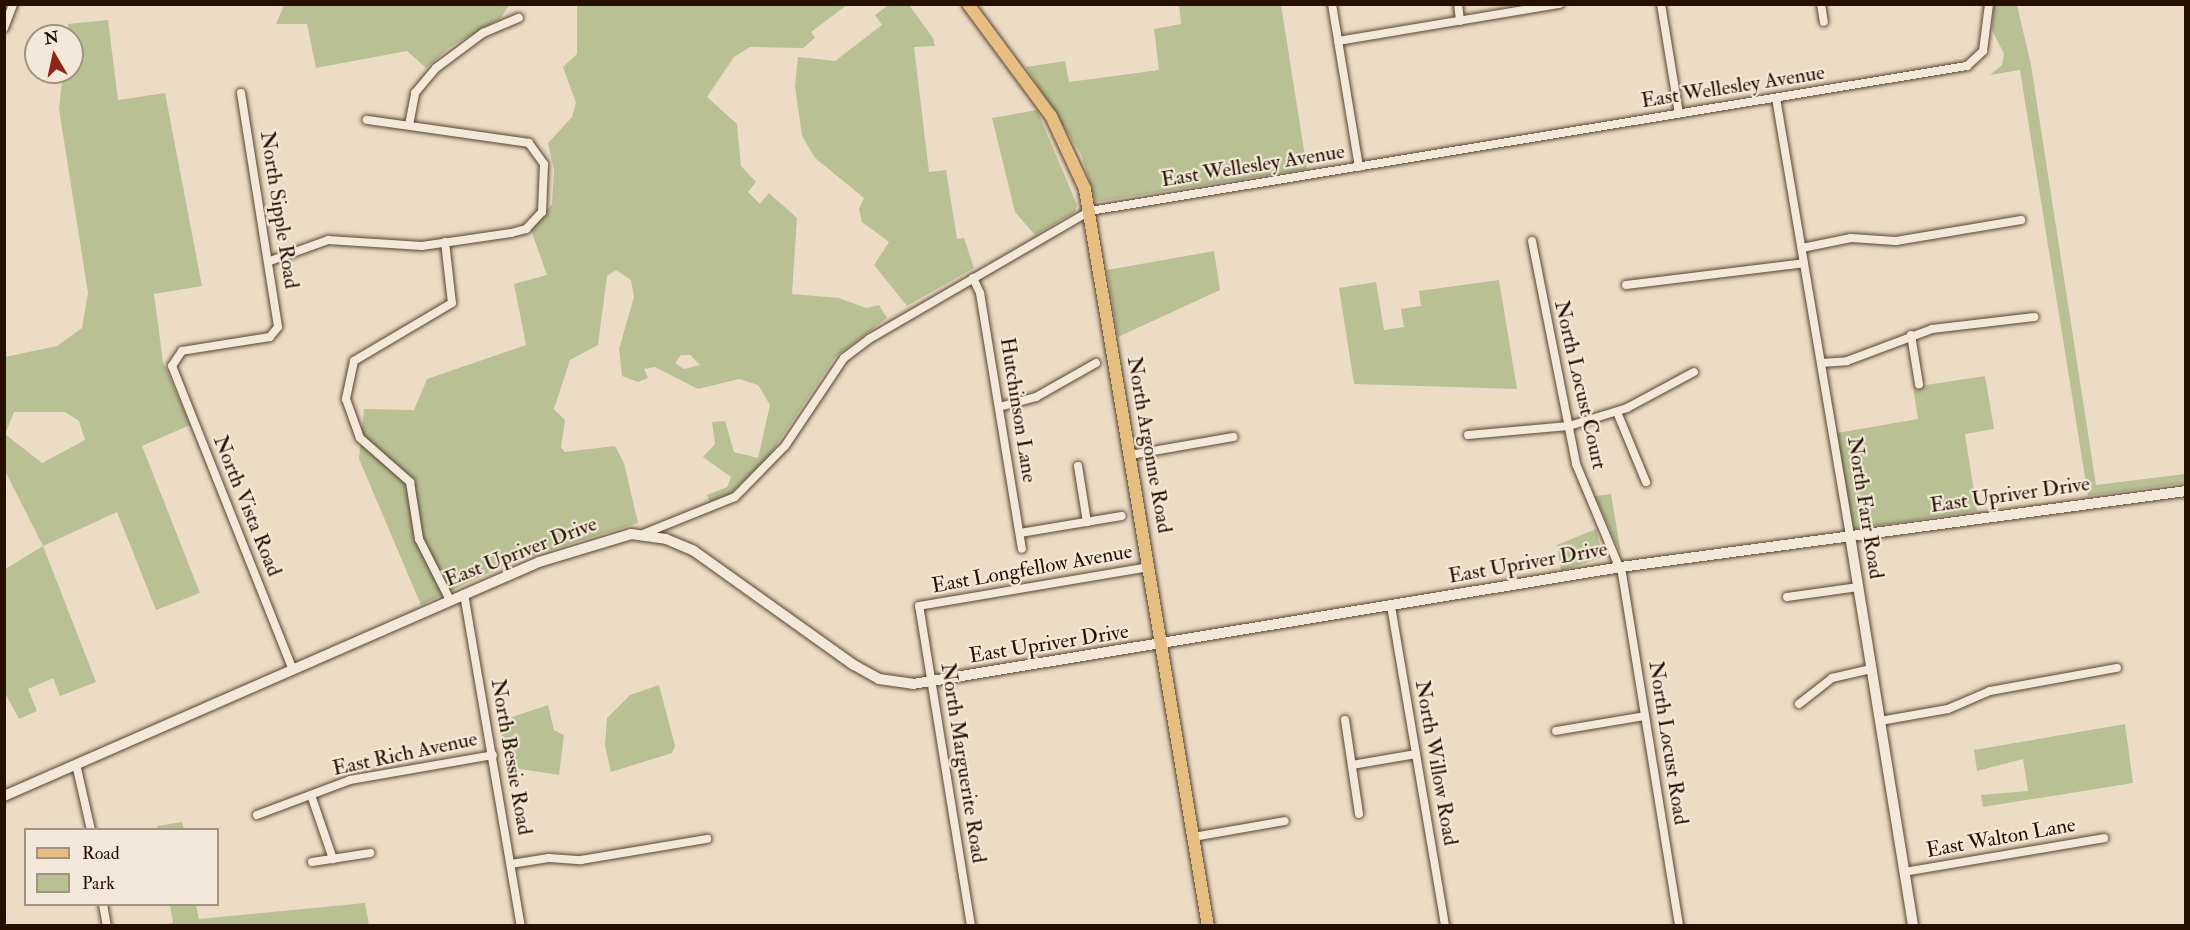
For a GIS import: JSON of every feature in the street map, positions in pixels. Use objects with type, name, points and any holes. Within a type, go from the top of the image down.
[{"type":"main road","name":"North Argonne Road","points":[[968,4],[1051,116],[1075,162],[1090,211],[1208,926]]},
{"type":"street","points":[[4,28],[13,4]]},
{"type":"street","points":[[1332,4],[1359,167]]},
{"type":"street","points":[[1458,4],[1460,21]]},
{"type":"street","points":[[1338,41],[1560,4]]},
{"type":"street","points":[[1660,4],[1679,114]]},
{"type":"street","points":[[1821,4],[1824,22]]},
{"type":"street","name":"East Wellesley Avenue","points":[[643,534],[735,497],[785,447],[844,358],[973,278],[1090,211],[1776,98],[1978,61],[1989,4]]},
{"type":"street","points":[[409,125],[415,93],[436,68],[483,33],[519,18]]},
{"type":"street","name":"North Sipple Road","points":[[173,357],[277,333],[270,261],[241,93]]},
{"type":"street","name":"North Farr Road","points":[[1776,98],[1913,926]]},
{"type":"street","points":[[270,261],[328,240],[405,246],[511,233],[536,221],[545,198],[540,153],[516,139],[367,120]]},
{"type":"street","points":[[1802,248],[1851,238],[1896,241],[2021,220]]},
{"type":"street","name":"North Locust Court","points":[[1532,241],[1576,464],[1620,567]]},
{"type":"street","points":[[445,242],[452,303],[354,361],[346,399],[360,438],[410,482],[419,539],[450,600]]},
{"type":"street","points":[[1626,285],[1804,263]]},
{"type":"street","name":"Hutchinson Lane","points":[[973,278],[999,407],[1022,549]]},
{"type":"street","points":[[1821,363],[1847,361],[1911,335],[2034,317]]},
{"type":"street","points":[[1911,335],[1919,384]]},
{"type":"street","name":"North Vista Road","points":[[173,357],[292,668]]},
{"type":"street","points":[[999,407],[1036,397],[1096,363]]},
{"type":"street","points":[[1468,435],[1569,426],[1617,412],[1694,372]]},
{"type":"street","points":[[1617,412],[1646,482]]},
{"type":"street","points":[[1130,455],[1233,437]]},
{"type":"street","points":[[1078,466],[1087,522]]},
{"type":"street","name":"East Upriver Drive","points":[[4,796],[464,594],[592,543],[643,534],[694,552],[868,673],[893,683],[931,683],[1162,646],[1620,567],[2186,491]]},
{"type":"street","points":[[1020,532],[1122,516]]},
{"type":"street","name":"East Longfellow Avenue","points":[[919,606],[1150,567]]},
{"type":"street","name":"North Locust Road","points":[[1620,567],[1679,926]]},
{"type":"street","points":[[1787,597],[1858,587]]},
{"type":"street","name":"North Bessie Road","points":[[464,594],[521,926]]},
{"type":"street","name":"North Marguerite Road","points":[[919,606],[971,926]]},
{"type":"street","name":"North Willow Road","points":[[1391,606],[1445,926]]},
{"type":"street","points":[[1880,721],[1948,709],[1990,691],[2117,668]]},
{"type":"street","points":[[1799,705],[1832,678],[1871,669]]},
{"type":"street","points":[[1556,731],[1645,716]]},
{"type":"street","points":[[1346,720],[1359,814]]},
{"type":"street","name":"East Rich Avenue","points":[[257,815],[362,777],[493,754]]},
{"type":"street","points":[[1352,765],[1416,754]]},
{"type":"street","points":[[76,764],[91,828]]},
{"type":"street","points":[[311,795],[333,859]]},
{"type":"street","points":[[1193,837],[1285,821]]},
{"type":"street","name":"East Walton Lane","points":[[1904,872],[2104,838]]},
{"type":"street","points":[[511,864],[549,858],[581,860],[707,839]]},
{"type":"street","points":[[312,862],[370,853]]},
{"type":"street","points":[[104,906],[107,926]]},
{"type":"green space","points":[[284,4],[509,5],[501,18],[450,47],[426,68],[407,51],[316,68],[307,24],[276,24]]},
{"type":"green space","points":[[890,4],[909,5],[933,38],[935,46],[914,47],[929,172],[946,170],[957,239],[964,238],[974,268],[907,306],[874,265],[889,242],[862,222],[859,209],[864,198],[815,158],[802,136],[795,86],[798,57],[835,61],[882,25],[875,15]]},
{"type":"green space","points":[[577,5],[847,5],[811,32],[815,38],[803,48],[750,47],[734,57],[707,97],[737,124],[741,166],[756,182],[748,192],[760,204],[769,193],[797,218],[792,294],[839,298],[866,308],[879,305],[887,318],[835,357],[767,459],[729,495],[710,502],[707,495],[727,487],[731,477],[703,457],[715,444],[712,422],[725,421],[734,452],[758,458],[770,405],[758,385],[739,379],[698,389],[655,367],[644,369],[648,378],[638,382],[622,376],[619,349],[634,297],[631,280],[616,270],[607,276],[598,345],[570,360],[554,409],[565,420],[561,447],[565,452],[615,446],[624,463],[638,523],[511,562],[421,605],[359,459],[364,409],[414,410],[427,379],[526,345],[514,284],[547,275],[531,230],[552,204],[554,170],[548,143],[572,117],[576,103],[563,67],[577,54]],"holes":[[[681,355],[690,355],[700,365],[684,369],[675,363]]]},
{"type":"green space","points":[[1179,5],[1281,5],[1307,169],[1096,202],[1081,154],[1026,67],[1065,61],[1069,82],[1159,70],[1154,29],[1181,24]]},
{"type":"green space","points":[[1994,5],[2017,5],[2031,65],[2096,485],[2185,474],[2185,483],[2088,496],[2020,70],[1990,75],[2002,65],[2004,54],[1992,30]]},
{"type":"green space","points":[[108,20],[118,100],[165,93],[202,286],[154,294],[163,362],[190,425],[142,446],[200,593],[156,610],[117,512],[43,546],[5,471],[5,434],[5,357],[57,346],[82,328],[88,293],[59,109],[62,84],[84,84],[84,24],[68,24]],"holes":[[[14,412],[65,412],[79,421],[85,440],[42,463],[5,434]]]},
{"type":"green space","points":[[1037,110],[1077,205],[1075,212],[1035,235],[1015,212],[992,118]]},
{"type":"green space","points":[[1214,251],[1220,290],[1118,337],[1107,270]]},
{"type":"green space","points":[[1499,280],[1517,389],[1354,384],[1339,288],[1376,282],[1384,330],[1404,327],[1401,309],[1421,306],[1419,291]]},
{"type":"green space","points":[[1985,376],[1994,429],[1965,434],[1977,511],[1853,529],[1837,433],[1918,419],[1913,387]]},
{"type":"green space","points":[[1611,494],[1621,554],[1595,496]]},
{"type":"green space","points":[[1596,529],[1603,557],[1561,571],[1557,545]]},
{"type":"green space","points":[[43,546],[96,682],[60,696],[53,678],[28,689],[37,711],[19,719],[5,693],[5,569]]},
{"type":"green space","points":[[659,685],[675,746],[672,753],[611,772],[605,746],[607,718],[630,695]]},
{"type":"green space","points":[[548,705],[554,730],[564,735],[559,775],[508,767],[512,746],[502,741],[501,721]]},
{"type":"green space","points":[[2125,724],[2133,783],[1983,807],[1981,795],[2028,791],[2023,759],[1977,771],[1974,750]]},
{"type":"green space","points":[[182,822],[184,828],[158,828],[157,826]]},
{"type":"green space","points":[[365,903],[369,925],[157,925],[173,923],[170,906],[196,906],[199,919]]}]
